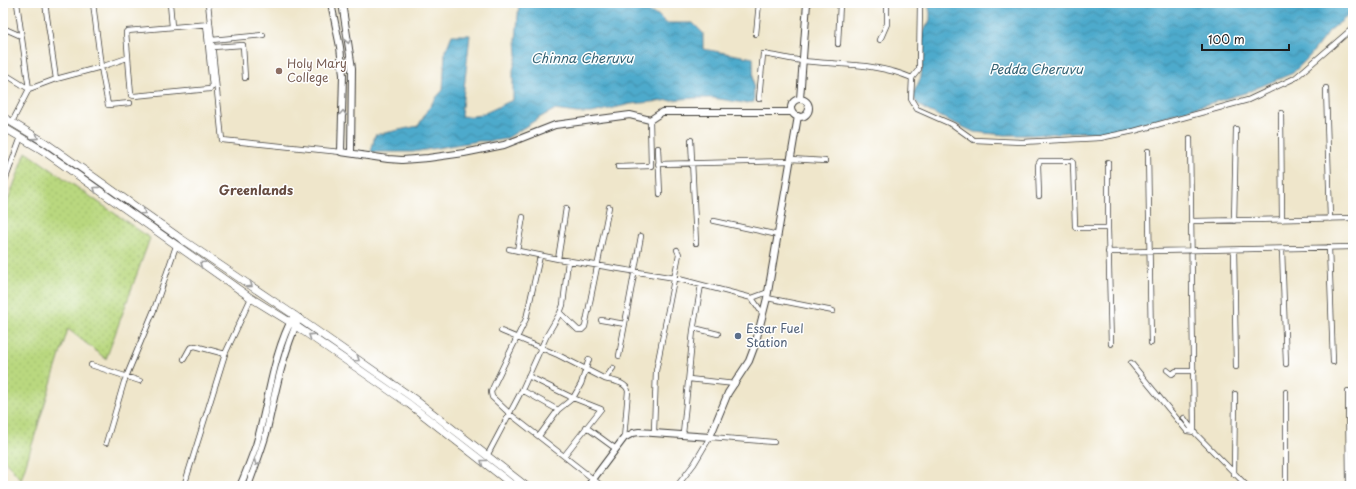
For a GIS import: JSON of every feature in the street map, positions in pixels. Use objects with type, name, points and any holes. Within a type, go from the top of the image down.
[{"type":"main road","points":[[3,117],[46,143],[180,238],[296,316],[413,398],[526,486]]},
{"type":"main road","points":[[3,127],[42,150],[251,298],[293,324],[409,404],[514,486]]},
{"type":"street","points":[[12,122],[29,89],[18,3]]},
{"type":"street","points":[[45,3],[56,79]]},
{"type":"street","points":[[93,3],[101,67],[108,105],[130,103]]},
{"type":"street","points":[[170,3],[172,27]]},
{"type":"street","points":[[208,3],[212,87],[210,89],[132,95],[126,32],[208,24]]},
{"type":"street","points":[[331,3],[340,47],[343,75],[340,152]]},
{"type":"street","points":[[342,3],[352,68],[351,153]]},
{"type":"street","points":[[756,34],[759,3]]},
{"type":"street","points":[[800,99],[807,3]]},
{"type":"street","points":[[838,44],[840,3]]},
{"type":"street","points":[[880,40],[887,24],[887,3]]},
{"type":"street","points":[[920,3],[919,69],[912,78],[912,99],[917,109],[953,125],[974,140],[1022,142],[1100,138],[1134,131],[1248,100],[1295,78],[1353,28]]},
{"type":"street","points":[[208,24],[213,47],[222,140],[351,153],[402,160],[464,153],[504,145],[555,125],[630,115],[650,120],[662,112],[792,112],[801,117],[807,114],[809,109],[807,102],[800,99]]},
{"type":"street","points":[[3,28],[22,36]]},
{"type":"street","points":[[212,40],[263,35]]},
{"type":"street","points":[[213,47],[243,45],[245,78]]},
{"type":"street","points":[[758,99],[763,54],[802,61],[880,68],[912,78]]},
{"type":"street","points":[[29,89],[56,79],[128,58]]},
{"type":"street","points":[[3,73],[29,89]]},
{"type":"street","points":[[1326,88],[1330,219]]},
{"type":"street","points":[[792,112],[793,104],[800,99]]},
{"type":"street","points":[[1281,113],[1282,220]]},
{"type":"street","points":[[677,486],[694,464],[710,437],[728,394],[749,361],[755,345],[767,295],[798,116]]},
{"type":"street","points":[[618,166],[651,166],[650,120]]},
{"type":"street","points":[[1234,221],[1236,129]]},
{"type":"street","points":[[3,186],[21,137]]},
{"type":"street","points":[[1190,138],[1193,250],[1194,432]]},
{"type":"street","points":[[691,140],[696,243]]},
{"type":"street","points":[[658,148],[660,194]]},
{"type":"street","points":[[1148,151],[1151,343]]},
{"type":"street","points":[[658,164],[791,160],[825,161]]},
{"type":"street","points":[[1039,196],[1038,165],[1040,161],[1072,161],[1076,228],[1108,228]]},
{"type":"street","points":[[1108,162],[1108,252],[1111,344]]},
{"type":"street","points":[[560,313],[578,330],[582,330],[585,327],[609,207]]},
{"type":"street","points":[[558,259],[566,208]]},
{"type":"street","points":[[517,251],[523,217]]},
{"type":"street","points":[[1192,221],[1353,218]]},
{"type":"street","points":[[714,222],[778,235]]},
{"type":"street","points":[[619,356],[641,236]]},
{"type":"street","points":[[106,443],[127,376],[154,310],[176,246]]},
{"type":"street","points":[[1329,247],[1333,362]]},
{"type":"street","points":[[1108,252],[1353,247]]},
{"type":"street","points":[[509,249],[568,261],[675,278],[752,298],[767,295],[833,311]]},
{"type":"street","points":[[1282,249],[1286,364]]},
{"type":"street","points":[[654,432],[656,371],[675,278],[679,254],[677,250]]},
{"type":"street","points":[[1234,250],[1236,367]]},
{"type":"street","points":[[540,256],[528,309],[522,327],[491,392],[492,396],[510,414],[602,486]]},
{"type":"street","points":[[487,456],[510,414],[541,348],[560,313],[563,305],[568,261]]},
{"type":"street","points":[[684,434],[694,328],[701,285]]},
{"type":"street","points":[[184,486],[225,354],[251,298]]},
{"type":"street","points":[[752,298],[762,313]]},
{"type":"street","points":[[244,485],[259,444],[281,359],[296,316]]},
{"type":"street","points":[[601,320],[625,324]]},
{"type":"street","points":[[694,328],[718,334]]},
{"type":"street","points":[[501,331],[541,348],[605,379],[624,384],[628,388],[624,438]]},
{"type":"street","points":[[184,359],[190,348],[195,346],[225,354]]},
{"type":"street","points":[[540,436],[558,410],[573,398],[581,384],[590,359]]},
{"type":"street","points":[[1131,363],[1187,431],[1194,432]]},
{"type":"street","points":[[91,365],[140,381]]},
{"type":"street","points":[[605,379],[613,368]]},
{"type":"street","points":[[1167,370],[1172,374],[1176,371],[1194,371]]},
{"type":"street","points":[[528,376],[573,398],[601,409],[564,456]]},
{"type":"street","points":[[689,379],[735,384]]},
{"type":"street","points":[[522,390],[558,410]]},
{"type":"street","points":[[1348,391],[1349,486]]},
{"type":"street","points":[[1286,392],[1286,486]]},
{"type":"street","points":[[1234,474],[1235,394]]},
{"type":"street","points":[[1184,418],[1194,432],[1247,486]]},
{"type":"street","points":[[586,427],[616,449]]},
{"type":"street","points":[[588,486],[624,438],[633,433],[654,432],[774,442]]},
{"type":"green space","points":[[26,152],[150,238],[106,359],[68,329],[21,480],[3,458],[3,214]]},
{"type":"water","name":"Chinna Cheruvu","points":[[519,3],[625,3],[658,15],[666,23],[693,23],[703,33],[703,49],[753,58],[754,102],[744,103],[713,98],[693,98],[631,104],[592,113],[554,110],[506,139],[479,141],[413,152],[371,152],[375,135],[418,126],[434,100],[443,90],[445,52],[452,35],[470,35],[461,116],[475,116],[488,112],[513,100],[513,70],[517,55],[516,40]]},
{"type":"water","name":"Pedda Cheruvu","points":[[928,3],[1353,3],[1353,12],[1329,31],[1309,57],[1293,73],[1245,93],[1113,132],[1006,135],[974,132],[924,109],[914,98],[914,92],[921,77],[922,34],[930,20]]},
{"type":"place","name":"Holy Mary College","points":[[279,71]]},
{"type":"place","name":"Essar Fuel Station","points":[[738,336]]},
{"type":"district","name":"Greenlands","points":[[256,190]]}]
